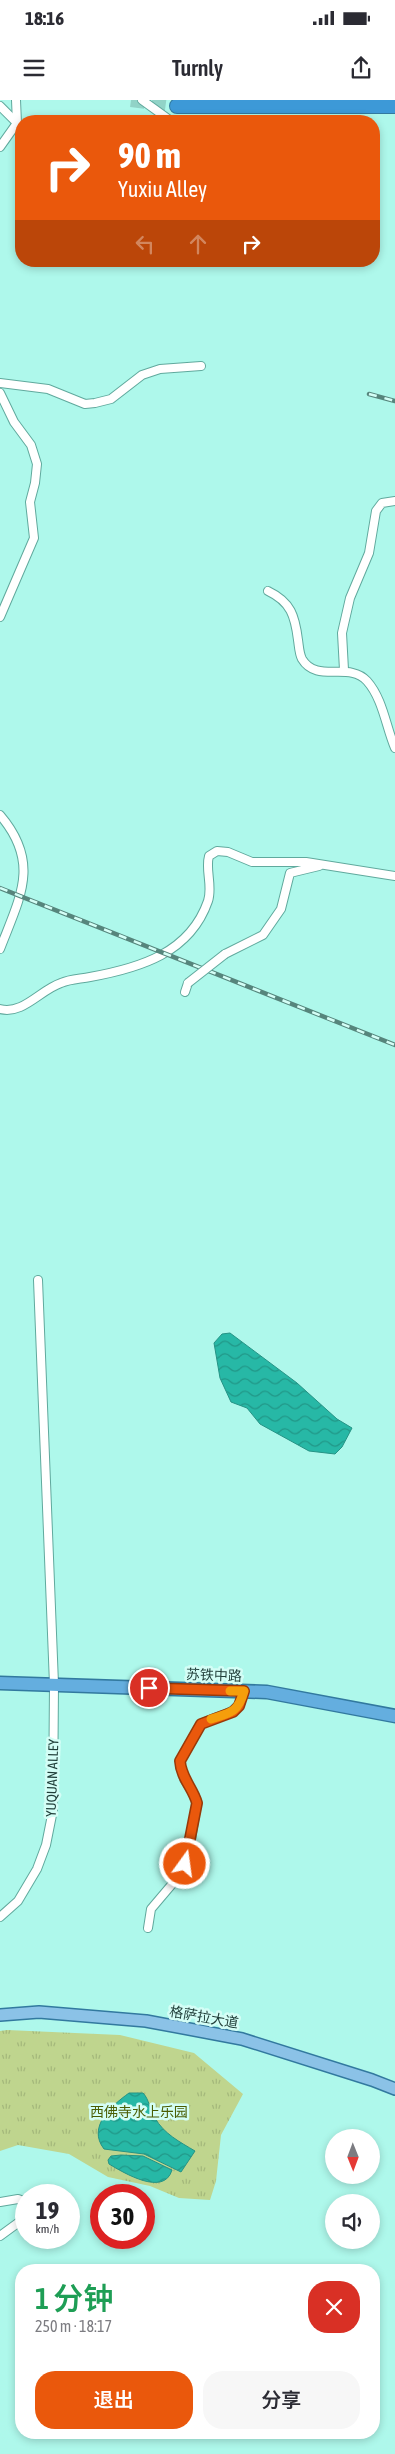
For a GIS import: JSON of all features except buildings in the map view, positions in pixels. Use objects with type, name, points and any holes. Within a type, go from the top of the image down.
[{"type":"highway","points":[[177,106],[395,106]]},
{"type":"highway","name":"苏铁中路","points":[[0,1683],[267,1692],[395,1716]]},
{"type":"main road","name":"格萨拉大道","points":[[0,2015],[39,2012],[146,2022],[242,2039],[395,2089]]},
{"type":"street","points":[[16,100],[17,115]]},
{"type":"street","points":[[142,100],[163,115]]},
{"type":"street","points":[[0,106],[15,121]]},
{"type":"street","points":[[0,147],[15,126]]},
{"type":"street","points":[[0,383],[48,389],[85,404],[111,400],[142,375],[160,370],[201,366]]},
{"type":"street","points":[[0,393],[14,422],[31,445],[37,464],[30,502],[34,538],[0,617]]},
{"type":"street","points":[[344,670],[342,632],[350,598],[369,553],[376,511],[382,503],[395,501]]},
{"type":"street","points":[[268,591],[287,603],[292,612],[302,659],[308,666],[326,672],[344,670],[367,680],[392,729],[395,748]]},
{"type":"street","points":[[0,815],[21,845],[25,872],[16,907],[0,949]]},
{"type":"street","points":[[0,1010],[16,1009],[62,982],[105,974],[149,961],[183,941],[201,916],[207,902],[210,881],[208,860],[212,852],[222,850],[252,862],[289,861],[329,865],[395,876]]},
{"type":"street","points":[[185,992],[188,983],[225,954],[263,935],[281,909],[290,873],[298,869],[329,865]]},
{"type":"street","name":"YUQUAN ALLEY","points":[[0,1917],[18,1901],[29,1884],[43,1853],[51,1828],[53,1810],[54,1684],[38,1280]]},
{"type":"street","points":[[148,1928],[151,1909],[179,1876],[189,1852],[197,1803],[180,1767],[182,1755],[190,1746],[201,1724],[233,1712],[239,1706],[244,1691]]},
{"type":"street","points":[[0,2202],[15,2200]]},
{"type":"street","points":[[0,2236],[15,2225]]},
{"type":"green space","name":"西佛寺水上乐园","points":[[0,2031],[120,2035],[194,2053],[243,2094],[221,2135],[216,2181],[210,2200],[179,2198],[155,2188],[155,2184],[141,2184],[108,2177],[69,2154],[18,2145],[0,2151]]},
{"type":"water","points":[[230,1333],[297,1383],[337,1419],[352,1428],[342,1447],[335,1454],[309,1451],[260,1424],[247,1408],[231,1402],[220,1378],[214,1343],[222,1334]]},
{"type":"water","points":[[129,2093],[143,2093],[155,2118],[163,2129],[195,2151],[181,2172],[144,2154],[104,2149],[99,2141],[98,2133],[103,2118],[115,2104]]},
{"type":"water","points":[[111,2156],[143,2156],[172,2170],[168,2178],[161,2182],[143,2180],[124,2173],[109,2164],[108,2160]]},
{"type":"tunnel","points":[[131,100],[177,106]]},
{"type":"railway","points":[[369,394],[395,401]]},
{"type":"railway","points":[[0,888],[395,1045]]},
{"type":"slow traffic","points":[[211,1719],[233,1712],[239,1706],[244,1691],[230,1691]]},
{"type":"route","points":[[149,1688],[244,1691],[239,1706],[233,1712],[207,1720],[201,1724],[190,1746],[182,1755],[180,1767],[184,1779],[195,1796],[197,1803],[189,1852],[185,1864]]}]
